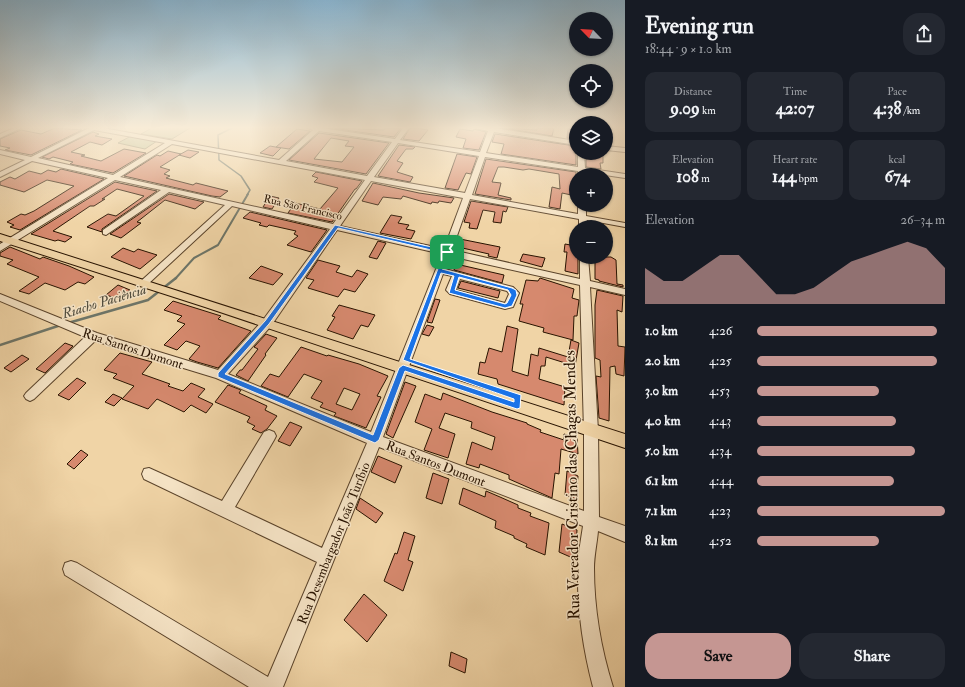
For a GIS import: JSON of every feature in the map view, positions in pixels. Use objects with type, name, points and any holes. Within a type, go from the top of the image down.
[{"type":"main road","points":[[0,229],[8,240],[146,281],[269,320],[591,426],[625,441]]},
{"type":"main road","points":[[591,426],[625,432]]},
{"type":"street","points":[[0,175],[29,160]]},
{"type":"street","name":"Rua São Francisco","points":[[36,160],[337,226],[584,284],[625,292]]},
{"type":"street","points":[[8,240],[143,160]]},
{"type":"street","points":[[271,160],[625,225]]},
{"type":"street","points":[[220,375],[269,320],[337,226],[381,160]]},
{"type":"street","name":"Rua Desembargador João Turíbio","points":[[273,687],[375,440],[447,252],[480,160]]},
{"type":"street","points":[[512,160],[569,170]]},
{"type":"street","points":[[613,175],[625,176]]},
{"type":"street","points":[[106,232],[168,189]]},
{"type":"street","points":[[146,281],[232,203]]},
{"type":"street","points":[[582,212],[582,220]]},
{"type":"street","name":"Rua Vereador Cristino das Chagas Mendes","points":[[584,264],[591,426],[591,522],[586,568],[589,621],[596,663],[603,687]]},
{"type":"street","points":[[439,270],[510,289],[514,293],[509,305],[505,306],[453,292],[451,290],[457,275]]},
{"type":"street","name":"Rua Santos Dumont","points":[[0,297],[93,336],[220,375],[375,440],[625,534]]},
{"type":"street","points":[[30,396],[93,336]]},
{"type":"street","points":[[225,510],[269,436]]},
{"type":"street","points":[[149,474],[326,558]]},
{"type":"street","points":[[71,570],[267,687]]},
{"type":"building","points":[[65,160],[134,160],[113,173],[70,164],[73,162]]},
{"type":"building","points":[[149,160],[171,160],[160,167],[170,170],[164,174],[170,176],[166,178],[193,185],[196,183],[228,191],[220,197],[212,196],[124,176]]},
{"type":"building","points":[[289,160],[324,160],[342,162],[344,160],[376,160],[366,174]]},
{"type":"building","points":[[389,160],[398,160],[403,163],[397,172],[413,177],[410,182],[378,176]]},
{"type":"building","points":[[455,160],[476,160],[471,174],[466,173],[458,190],[445,188]]},
{"type":"building","points":[[486,160],[569,171],[569,194],[562,193],[560,209],[549,207],[552,187],[560,189],[559,174],[529,169],[523,170],[498,167],[492,182],[501,183],[498,195],[511,198],[511,200],[475,194]]},
{"type":"building","points":[[542,160],[576,160],[576,165]]},
{"type":"building","points":[[586,160],[603,160],[603,163],[600,163],[601,168],[586,167]]},
{"type":"building","points":[[61,169],[104,179],[20,230],[10,227],[14,225],[7,222],[21,214],[25,215],[34,211],[74,186],[47,180],[24,192],[0,185],[0,182],[10,177],[15,179],[29,171],[41,174],[48,170],[56,172]]},
{"type":"building","points":[[316,172],[362,181],[332,222],[288,213],[295,203],[320,209],[338,188],[314,182],[318,178],[312,176]]},
{"type":"building","points":[[115,182],[157,191],[102,229],[102,232],[87,227],[108,214],[116,216],[144,196],[117,189],[102,199],[105,199],[94,206],[90,206],[53,231],[72,237],[65,242],[58,240],[55,241],[31,234]]},
{"type":"building","points":[[373,183],[419,193],[454,198],[451,203],[439,201],[438,203],[432,202],[431,204],[403,196],[401,199],[383,197],[378,205],[362,201]]},
{"type":"building","points":[[169,194],[204,202],[195,209],[165,200],[137,222],[141,223],[121,238],[110,234]]},
{"type":"building","points":[[270,196],[279,198],[272,209],[263,207]]},
{"type":"building","points":[[471,201],[508,207],[506,212],[503,211],[501,223],[493,222],[495,212],[483,210],[477,229],[469,228],[470,223],[464,222]]},
{"type":"building","points":[[250,212],[327,230],[311,252],[287,245],[298,236],[294,234],[296,231],[269,225],[267,227],[259,225],[261,223],[243,218]]},
{"type":"building","points":[[391,215],[402,217],[398,223],[409,225],[406,229],[415,231],[411,239],[380,233]]},
{"type":"building","points":[[460,239],[500,247],[497,258],[488,256],[489,254],[458,247]]},
{"type":"building","points":[[378,241],[386,243],[377,259],[369,257]]},
{"type":"building","points":[[565,244],[569,245],[569,264],[578,264],[578,274],[565,271],[567,252],[564,252]]},
{"type":"building","points":[[10,247],[40,259],[43,257],[69,266],[94,277],[85,284],[78,282],[65,290],[45,283],[29,294],[19,291],[39,277],[7,264],[13,260],[0,256],[0,253]]},
{"type":"building","points":[[123,248],[134,252],[138,249],[157,255],[140,269],[111,257]]},
{"type":"building","points":[[523,254],[545,258],[542,267],[520,261]]},
{"type":"building","points":[[613,258],[616,260],[617,284],[623,285],[623,287],[599,281],[595,279],[595,264],[613,264]]},
{"type":"building","points":[[318,260],[340,266],[336,272],[352,277],[357,270],[368,274],[355,292],[344,289],[338,297],[308,288],[314,280],[306,278]]},
{"type":"building","points":[[456,264],[504,275],[502,283],[454,270]]},
{"type":"building","points":[[261,266],[283,274],[273,285],[249,278]]},
{"type":"building","points":[[540,278],[574,289],[572,298],[579,300],[577,316],[574,316],[573,340],[543,332],[544,328],[519,321],[523,304],[520,304],[526,280],[538,281]]},
{"type":"building","points":[[461,281],[500,291],[498,298],[458,288]]},
{"type":"building","points":[[118,285],[130,290],[119,299],[106,295]]},
{"type":"building","points":[[597,290],[623,296],[622,312],[617,310],[618,346],[625,347],[624,376],[616,374],[615,366],[610,367],[609,421],[599,418],[596,376],[601,377],[600,360],[595,358],[595,305]]},
{"type":"building","points":[[435,299],[440,300],[432,323],[427,322]]},
{"type":"building","points":[[173,301],[221,316],[218,319],[251,331],[218,368],[189,359],[200,346],[186,341],[177,350],[164,345],[185,324],[177,321],[182,316],[164,310]]},
{"type":"building","points":[[339,305],[375,315],[368,327],[361,325],[353,339],[327,330],[335,317],[332,316]]},
{"type":"building","points":[[427,325],[434,327],[429,336],[422,334]]},
{"type":"building","points":[[507,326],[518,329],[512,371],[528,376],[531,354],[538,356],[539,348],[568,357],[571,340],[579,343],[575,366],[546,357],[545,366],[541,366],[539,379],[565,387],[564,405],[498,384],[497,379],[478,374],[480,362],[485,363],[489,348],[502,352]]},
{"type":"building","points":[[266,334],[277,338],[248,381],[236,375],[240,370],[242,370],[258,349],[254,347]]},
{"type":"building","points":[[65,343],[73,346],[45,373],[36,369]]},
{"type":"building","points":[[301,347],[327,356],[328,355],[359,364],[388,376],[377,396],[381,397],[366,428],[334,416],[336,413],[320,407],[323,403],[311,398],[322,381],[304,374],[288,397],[261,386],[270,374],[279,377]],"holes":[[[344,388],[360,394],[352,410],[336,404]]]},
{"type":"building","points":[[120,353],[152,362],[142,374],[170,384],[168,386],[183,391],[191,383],[205,389],[198,397],[213,404],[206,413],[191,405],[184,412],[157,399],[148,409],[122,399],[134,386],[113,378],[117,374],[104,370]]},
{"type":"building","points":[[22,355],[29,359],[11,372],[4,368]]},
{"type":"building","points":[[77,378],[86,383],[69,400],[58,395]]},
{"type":"building","points":[[405,382],[416,386],[393,438],[386,434]]},
{"type":"building","points":[[228,385],[241,390],[239,393],[267,406],[265,410],[277,416],[267,429],[261,433],[252,429],[255,426],[247,422],[250,417],[215,402]]},
{"type":"building","points":[[443,393],[492,412],[527,423],[541,430],[540,432],[564,440],[564,434],[577,438],[578,454],[561,449],[559,474],[555,473],[552,498],[509,479],[509,475],[480,464],[479,468],[466,464],[472,442],[492,450],[495,437],[471,428],[472,422],[445,413],[439,428],[455,434],[448,458],[424,450],[432,429],[415,422],[425,394],[441,400]]},
{"type":"building","points":[[113,394],[122,398],[114,406],[105,402]]},
{"type":"building","points":[[290,422],[302,427],[290,446],[278,441]]},
{"type":"building","points":[[81,450],[88,455],[74,469],[67,464]]},
{"type":"building","points":[[378,456],[402,466],[395,483],[371,472]]},
{"type":"building","points":[[567,471],[578,476],[576,499],[565,495]]},
{"type":"building","points":[[433,473],[449,479],[442,504],[426,498]]},
{"type":"building","points":[[463,488],[485,497],[486,491],[518,505],[518,508],[531,513],[530,516],[549,523],[545,555],[526,547],[527,544],[514,538],[514,536],[495,528],[496,521],[459,504]]},
{"type":"building","points":[[360,498],[383,513],[376,523],[356,509]]},
{"type":"building","points":[[562,524],[577,530],[575,559],[559,552]]},
{"type":"building","points":[[404,532],[415,536],[408,560],[413,562],[403,591],[384,581],[395,553],[397,554]]},
{"type":"building","points":[[364,594],[387,615],[367,642],[344,620]]},
{"type":"building","points":[[451,652],[467,659],[465,673],[449,666]]},
{"type":"waterway","name":"Riacho Paciência","points":[[219,160],[241,176],[250,190],[247,195]]},
{"type":"waterway","name":"Riacho Paciência","points":[[176,278],[194,258],[218,245],[248,194]]},
{"type":"waterway","name":"Riacho Paciência","points":[[68,323],[148,300],[176,278]]},
{"type":"waterway","name":"Riacho Paciência","points":[[0,345],[61,325]]},
{"type":"route","points":[[447,252],[337,226],[267,323],[220,375],[375,440],[403,368],[517,406],[518,398],[406,360],[439,270],[510,289],[514,292],[514,295],[509,305],[505,306],[451,291],[457,275],[439,270],[447,252]]}]
